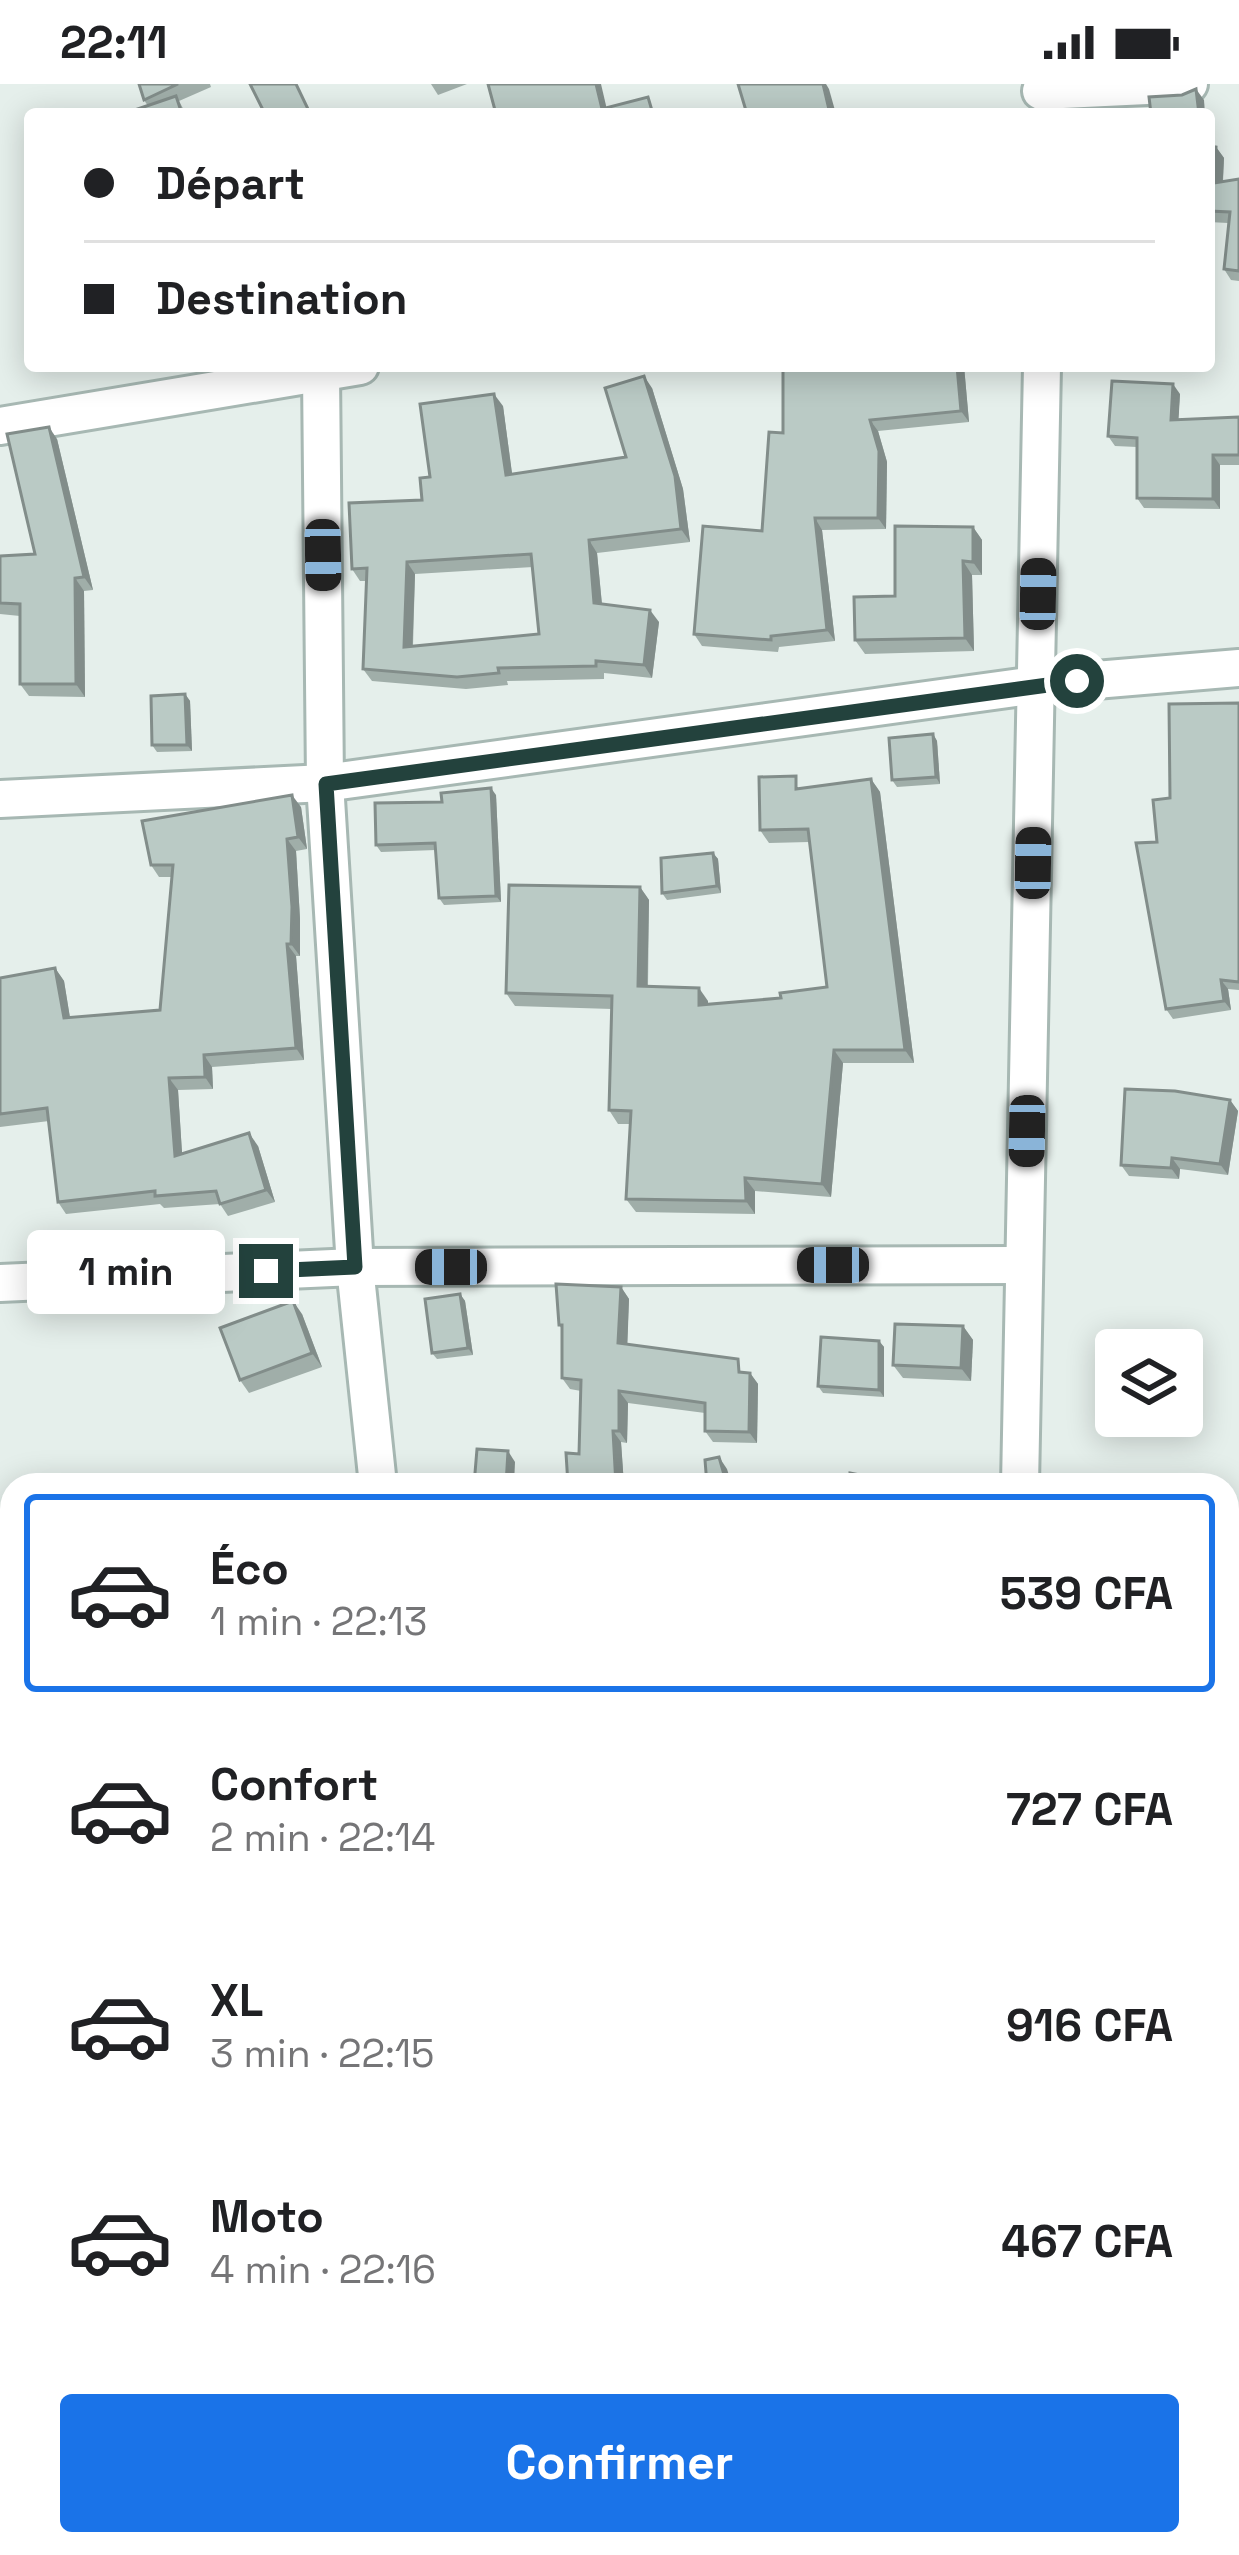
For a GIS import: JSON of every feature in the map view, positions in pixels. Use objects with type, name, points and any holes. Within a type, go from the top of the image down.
[{"type":"street","points":[[1041,96],[1189,84]]},
{"type":"street","points":[[0,426],[327,372]]},
{"type":"street","points":[[1020,1473],[1042,372]]},
{"type":"street","points":[[321,373],[326,784],[355,1267],[377,1473]]},
{"type":"street","points":[[0,800],[326,784],[1036,685],[1239,668]]},
{"type":"street","points":[[0,1283],[355,1267],[1024,1265]]},
{"type":"building","points":[[139,84],[178,84],[144,100]]},
{"type":"building","points":[[250,84],[296,84],[308,108],[262,108]]},
{"type":"building","points":[[488,84],[596,84],[602,108],[494,108]]},
{"type":"building","points":[[738,84],[823,84],[829,108],[745,108]]},
{"type":"building","points":[[1196,89],[1198,108],[1150,108],[1149,97]]},
{"type":"building","points":[[176,96],[180,108],[141,108]]},
{"type":"building","points":[[648,97],[651,108],[606,108]]},
{"type":"building","points":[[1239,179],[1239,271],[1224,269],[1230,212],[1215,211],[1215,183]]},
{"type":"building","points":[[783,372],[958,372],[961,411],[870,420],[879,451],[878,518],[815,518],[827,630],[771,636],[771,640],[694,634],[703,526],[762,531],[769,432],[783,433]]},
{"type":"building","points":[[644,376],[675,476],[681,529],[589,540],[594,603],[650,610],[644,665],[596,661],[596,666],[498,668],[499,673],[457,677],[363,669],[367,568],[352,569],[349,503],[422,500],[420,478],[430,477],[420,404],[494,394],[506,475],[626,457],[605,388]],"holes":[[[531,554],[539,634],[404,647],[407,562]]]},
{"type":"building","points":[[1112,381],[1173,384],[1171,420],[1239,417],[1239,455],[1213,455],[1213,499],[1137,498],[1137,438],[1108,436]]},
{"type":"building","points":[[49,427],[84,577],[75,578],[76,684],[20,684],[20,604],[0,603],[0,556],[35,554],[7,434]]},
{"type":"building","points":[[895,526],[973,527],[973,562],[963,561],[965,638],[855,640],[854,597],[895,596]]},
{"type":"building","points":[[185,694],[187,745],[152,745],[151,696]]},
{"type":"building","points":[[1239,703],[1239,982],[1221,980],[1224,1001],[1166,1009],[1136,843],[1157,842],[1153,800],[1170,798],[1169,704]]},
{"type":"building","points":[[933,734],[936,777],[892,780],[889,738]]},
{"type":"building","points":[[796,776],[796,789],[871,779],[905,1050],[834,1050],[822,1184],[745,1178],[746,1201],[626,1199],[631,1111],[609,1110],[612,996],[506,993],[509,885],[640,887],[638,986],[699,988],[699,1005],[781,998],[780,993],[827,987],[808,829],[760,830],[759,777]]},
{"type":"building","points":[[491,788],[496,896],[439,898],[435,843],[376,845],[375,803],[442,802],[441,793]]},
{"type":"building","points":[[292,795],[298,837],[287,839],[292,907],[291,944],[287,944],[296,1048],[204,1055],[205,1077],[169,1078],[175,1156],[249,1133],[266,1190],[220,1204],[216,1191],[155,1196],[155,1191],[58,1202],[47,1108],[0,1114],[0,978],[55,968],[64,1018],[160,1010],[173,865],[151,865],[142,821]]},
{"type":"building","points":[[713,853],[717,886],[662,893],[661,858]]},
{"type":"building","points":[[1125,1089],[1230,1100],[1220,1164],[1172,1158],[1171,1168],[1121,1165]]},
{"type":"building","points":[[556,1284],[621,1287],[618,1343],[738,1359],[739,1372],[750,1373],[749,1432],[705,1431],[705,1403],[619,1391],[619,1431],[613,1431],[615,1473],[567,1473],[566,1453],[579,1454],[581,1380],[562,1378]]},
{"type":"building","points":[[460,1294],[468,1348],[432,1353],[425,1299]]},
{"type":"building","points":[[293,1301],[312,1353],[240,1380],[220,1328]]},
{"type":"building","points":[[895,1324],[963,1326],[961,1368],[893,1365]]},
{"type":"building","points":[[821,1337],[879,1341],[879,1390],[818,1386]]},
{"type":"building","points":[[477,1449],[508,1451],[507,1473],[475,1473]]},
{"type":"building","points":[[719,1457],[724,1473],[706,1473],[705,1460]]},
{"type":"route","points":[[266,1271],[355,1267],[326,784],[1077,681]]}]
